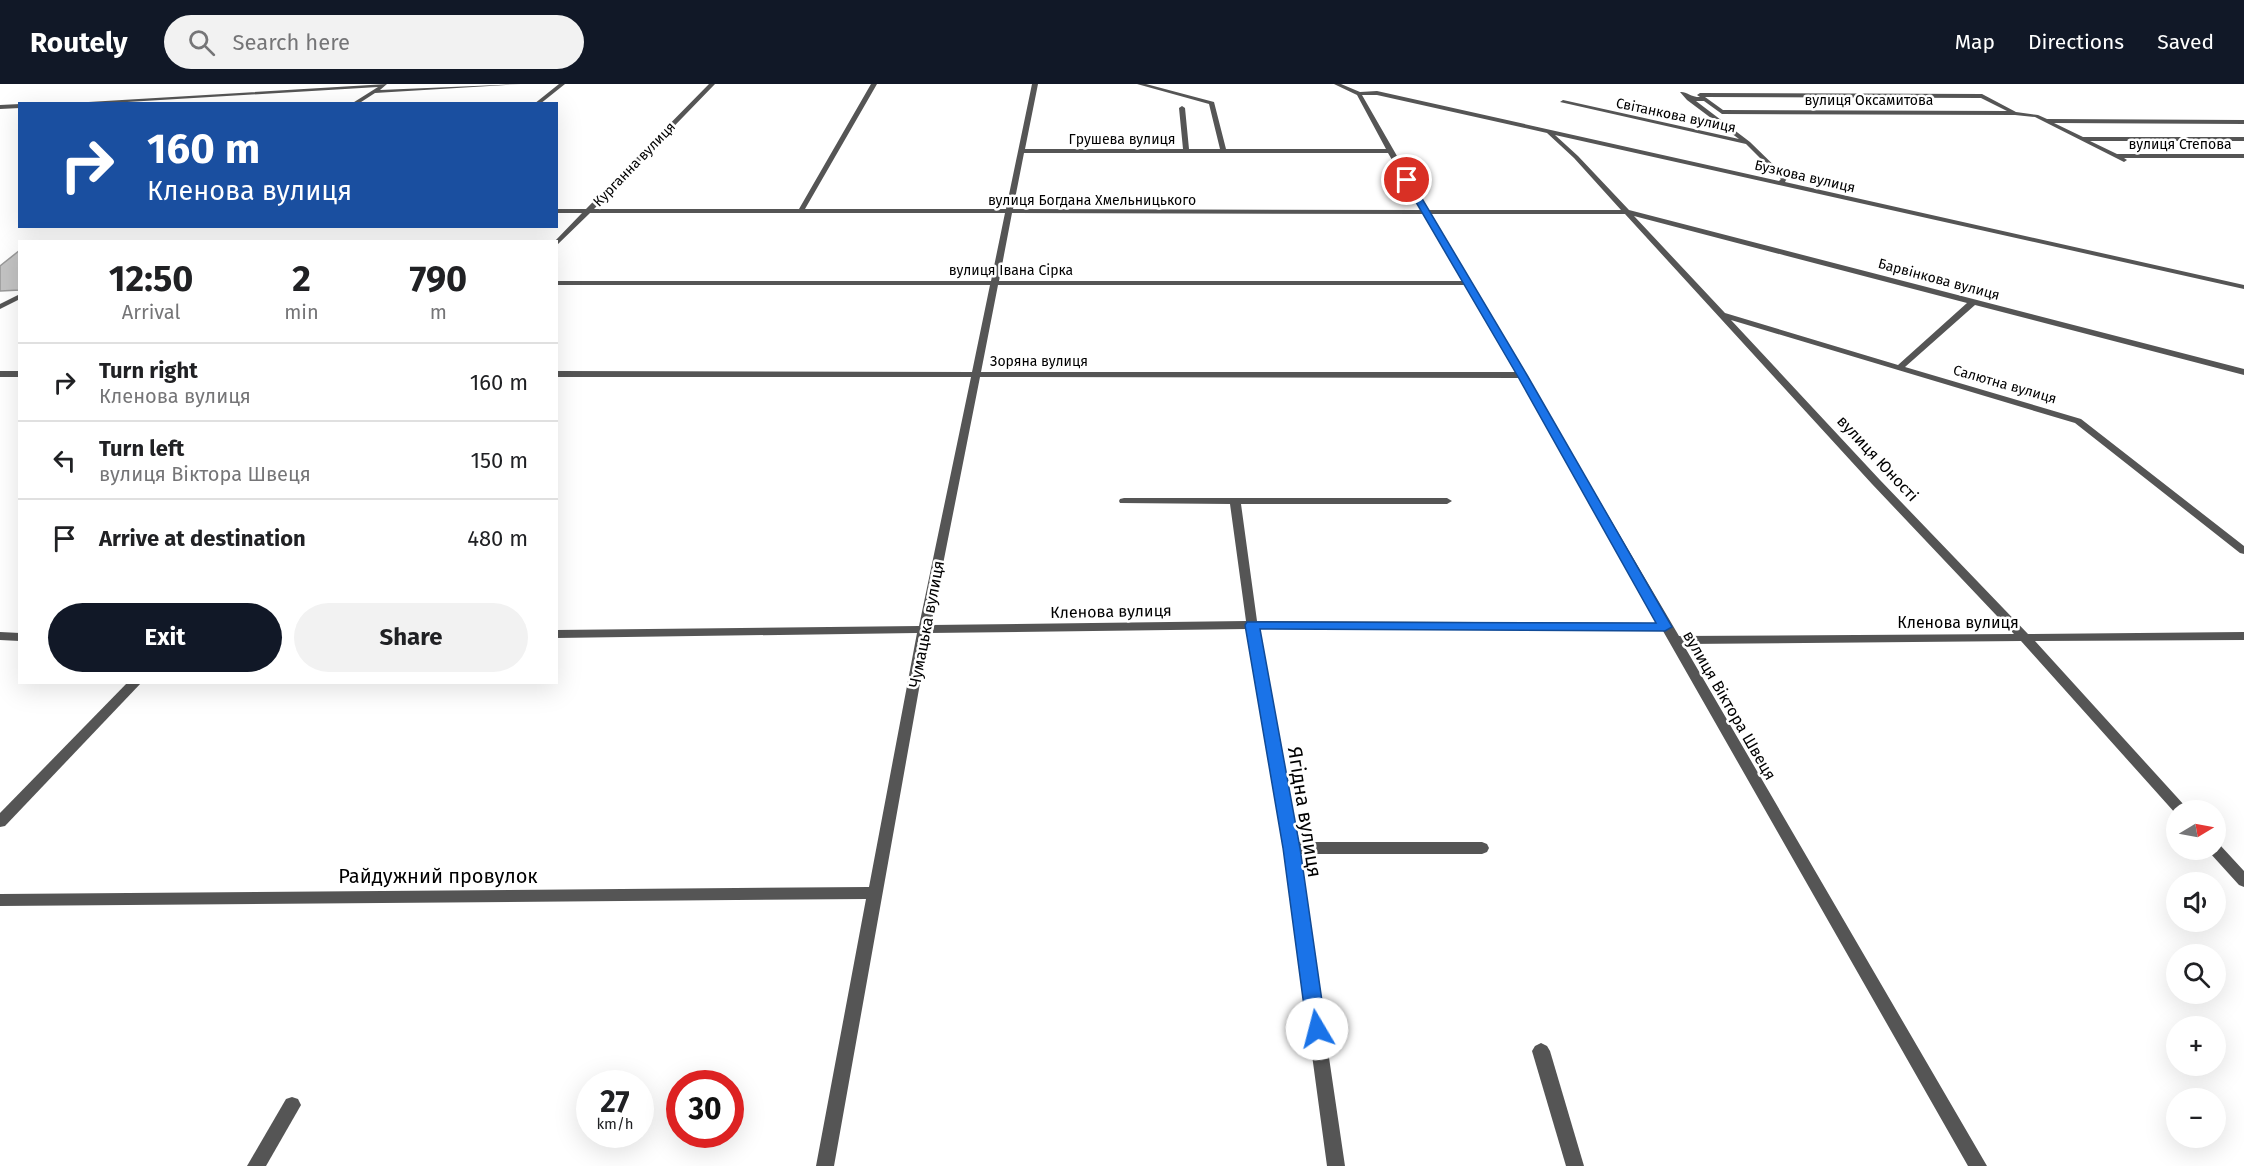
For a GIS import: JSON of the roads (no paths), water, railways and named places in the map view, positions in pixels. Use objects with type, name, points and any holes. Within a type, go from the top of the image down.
[{"type":"street","points":[[283,91],[293,84]]},
{"type":"street","points":[[372,92],[518,84]]},
{"type":"street","points":[[539,102],[562,84]]},
{"type":"street","name":"Курганна вулиця","points":[[558,242],[712,84]]},
{"type":"street","points":[[801,211],[874,84]]},
{"type":"street","name":"Чумацька вулиця","points":[[825,1166],[924,629],[1035,84]]},
{"type":"street","points":[[1140,84],[1212,103],[1223,150]]},
{"type":"street","points":[[1337,84],[1359,94]]},
{"type":"street","points":[[1346,84],[1377,93]]},
{"type":"street","points":[[92,102],[385,85]]},
{"type":"street","points":[[356,102],[385,85]]},
{"type":"street","name":"Бузкова вулиця","points":[[1359,94],[1377,93],[2244,287]]},
{"type":"street","name":"Світанкова вулиця","points":[[1682,93],[1748,143],[1785,179],[1782,183]]},
{"type":"street","name":"вулиця Віктора Швеця","points":[[1359,94],[1425,212],[1522,375],[1665,627],[1978,1166]]},
{"type":"street","points":[[1705,99],[1700,95],[1982,96],[2015,113],[2036,116],[2131,163]]},
{"type":"street","name":"вулиця Оксамитова","points":[[1689,99],[1705,99],[1722,112],[2015,113]]},
{"type":"street","name":"Світанкова вулиця","points":[[1563,102],[1748,143]]},
{"type":"street","points":[[0,107],[18,106]]},
{"type":"street","points":[[1182,108],[1186,150]]},
{"type":"street","points":[[2047,122],[2244,122]]},
{"type":"street","name":"вулиця Юності","points":[[1549,132],[1576,157],[1876,482],[2025,638],[2171,800]]},
{"type":"street","points":[[2082,139],[2244,139]]},
{"type":"street","name":"Грушева вулиця","points":[[1021,151],[1390,150]]},
{"type":"street","name":"вулиця Степова","points":[[2116,156],[2244,156]]},
{"type":"street","name":"вулиця Богдана Хмельницького","points":[[558,211],[1627,212]]},
{"type":"street","name":"Барвінкова вулиця","points":[[1627,212],[2244,372]]},
{"type":"street","name":"вулиця Івана Сірка","points":[[558,283],[1466,283]]},
{"type":"street","points":[[0,307],[18,297]]},
{"type":"street","points":[[1899,368],[1973,302]]},
{"type":"street","name":"Салютна вулиця","points":[[1721,314],[2078,421],[2244,551]]},
{"type":"street","points":[[0,374],[18,374]]},
{"type":"street","name":"Зоряна вулиця","points":[[558,374],[1522,375]]},
{"type":"street","points":[[1124,501],[1447,501]]},
{"type":"street","name":"Ягідна вулиця","points":[[1235,501],[1252,625],[1291,848],[1336,1166]]},
{"type":"street","name":"Кленова вулиця","points":[[558,634],[1252,625],[1665,627]]},
{"type":"street","points":[[0,636],[18,637]]},
{"type":"street","name":"Кленова вулиця","points":[[1673,640],[2244,636]]},
{"type":"street","points":[[0,822],[134,684]]},
{"type":"street","points":[[1291,848],[1482,848]]},
{"type":"street","points":[[2225,860],[2244,881]]},
{"type":"street","name":"Райдужний провулок","points":[[0,900],[876,893]]},
{"type":"street","points":[[1541,1051],[1575,1166]]},
{"type":"street","points":[[256,1166],[292,1105]]}]
